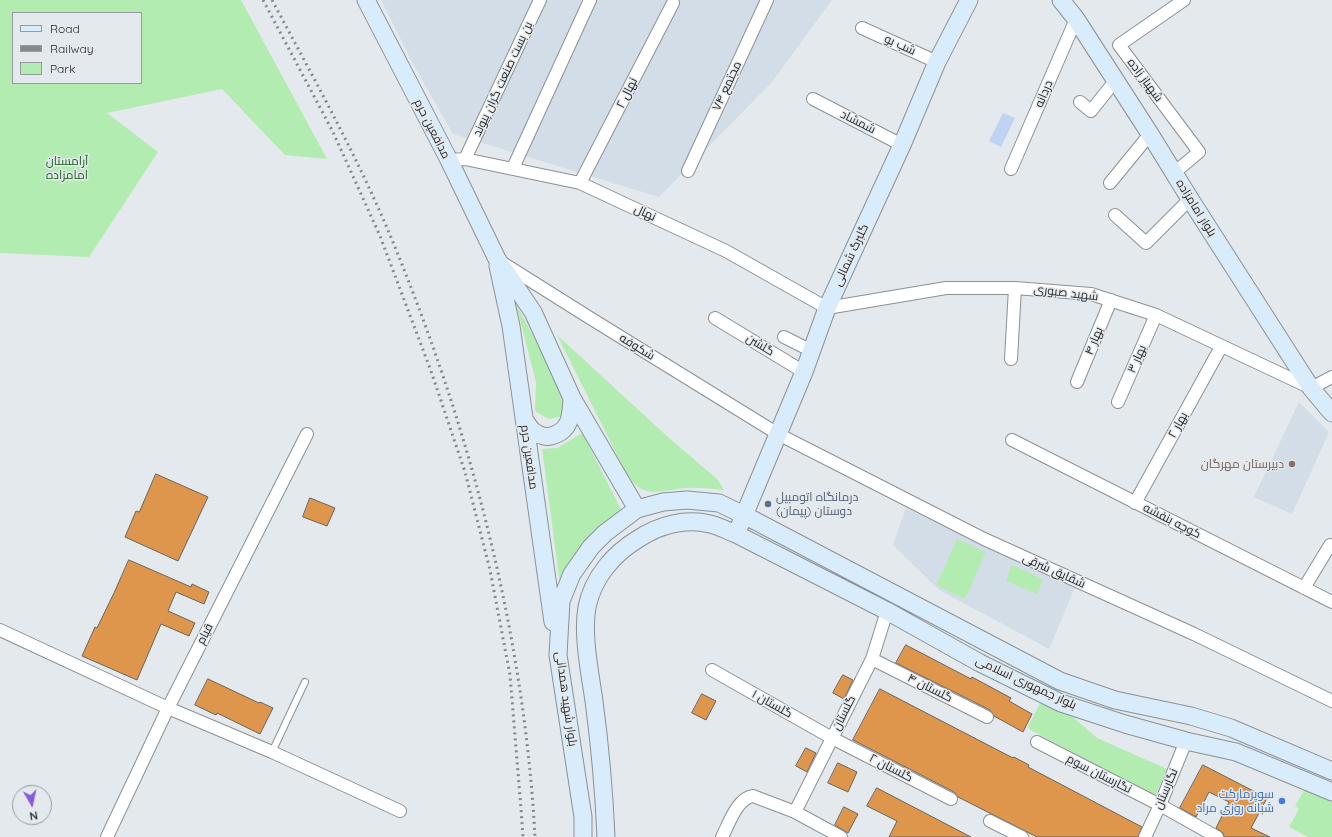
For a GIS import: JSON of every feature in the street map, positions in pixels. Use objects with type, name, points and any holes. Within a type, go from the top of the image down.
[{"type":"main road","name":"مدافعین حرم","points":[[366,0],[497,259],[533,312],[572,398],[637,509]]},
{"type":"main road","name":"گلبرگ شمالی","points":[[736,534],[804,372],[827,308],[902,145],[937,62],[969,0]]},
{"type":"main road","name":"بلوار امامزاده","points":[[1062,0],[1076,19],[1150,134],[1190,200],[1311,388],[1332,413]]},
{"type":"main road","name":"مدافعین حرم","points":[[497,259],[511,326],[558,656]]},
{"type":"main road","points":[[524,419],[535,433],[546,437],[558,434],[567,425],[571,416],[572,398]]},
{"type":"main road","name":"بلوار شهید همدانی","points":[[583,837],[583,817],[558,656],[561,601],[572,574],[591,547],[605,533],[637,509],[663,502],[687,500],[719,503],[744,514]]},
{"type":"main road","name":"بلوار جمهوری اسلامی","points":[[744,514],[1060,681],[1115,700],[1191,716],[1231,728],[1332,771]]},
{"type":"main road","points":[[606,837],[605,799],[599,736],[586,636],[585,619],[591,594],[611,559],[625,547],[660,527],[676,523],[690,522],[710,524],[736,534]]},
{"type":"main road","name":"بلوار جمهوری اسلامی","points":[[736,534],[887,612],[980,663],[1061,703],[1125,724],[1186,741],[1236,752],[1332,792]]},
{"type":"street","name":"بن بست صنعت گران پیوند","points":[[465,159],[540,0]]},
{"type":"street","points":[[513,168],[590,0]]},
{"type":"street","name":"مجتمع ۷۴","points":[[688,171],[767,0]]},
{"type":"street","name":"شهباز زاده","points":[[1174,173],[1199,152],[1119,45],[1184,0]]},
{"type":"street","name":"نهال ۲","points":[[580,183],[673,3]]},
{"type":"street","name":"دردانه","points":[[1011,169],[1076,19]]},
{"type":"street","name":"شب بو","points":[[862,28],[937,62]]},
{"type":"street","points":[[1080,102],[1091,111],[1115,81]]},
{"type":"street","name":"شمشاد","points":[[813,99],[902,145]]},
{"type":"street","points":[[1110,183],[1150,134]]},
{"type":"street","name":"نهال","points":[[448,160],[465,159],[580,183],[726,251],[827,308]]},
{"type":"street","points":[[1115,215],[1146,243],[1190,200]]},
{"type":"street","name":"شکوفه","points":[[497,259],[778,434]]},
{"type":"street","name":"شهید صبوری","points":[[827,308],[946,288],[1015,288],[1091,294],[1156,315],[1203,336],[1221,347],[1311,388]]},
{"type":"street","points":[[1011,359],[1015,288]]},
{"type":"street","name":"بهار ۴","points":[[1077,382],[1111,300]]},
{"type":"street","name":"بهار ۳","points":[[1118,402],[1156,315]]},
{"type":"street","name":"گلشن","points":[[715,318],[804,372]]},
{"type":"street","points":[[784,337],[812,351]]},
{"type":"street","name":"بهار ۲","points":[[1135,503],[1221,347]]},
{"type":"street","points":[[1311,388],[1332,377]]},
{"type":"street","name":"قیام","points":[[107,837],[168,708],[307,434]]},
{"type":"street","name":"شقایق شرقی","points":[[778,434],[984,539],[1194,634],[1332,701]]},
{"type":"street","name":"کوچه بنفشه","points":[[1012,440],[1332,602]]},
{"type":"street","points":[[1304,588],[1330,545]]},
{"type":"street","name":"گلستان","points":[[795,812],[872,659],[887,612]]},
{"type":"street","points":[[0,630],[168,708],[272,752],[400,811]]},
{"type":"street","name":"گلستان ۴","points":[[872,659],[987,717]]},
{"type":"street","name":"گلستان ۱","points":[[712,670],[832,738]]},
{"type":"street","name":"گلستان ۲","points":[[832,738],[951,799]]},
{"type":"street","name":"نگارستان","points":[[1145,837],[1160,805],[1186,741]]},
{"type":"street","name":"نگارستان سوم","points":[[1037,742],[1160,805],[1217,837]]},
{"type":"street","points":[[722,837],[740,803],[746,798],[753,796],[795,812],[841,837]]},
{"type":"street","points":[[990,821],[1022,837]]},
{"type":"lane","points":[[272,752],[305,682]]},
{"type":"shaded area","points":[[381,0],[832,0],[772,82],[659,197],[453,134],[412,62]]},
{"type":"shaded area","name":"دبیرستان مهرگان","points":[[1299,402],[1329,432],[1292,514],[1254,497]]},
{"type":"shaded area","points":[[906,508],[1075,587],[1049,649],[939,590],[893,545]]},
{"type":"green space","name":"آرامستان امامزاده","points":[[0,0],[241,0],[327,159],[285,155],[222,89],[107,113],[158,152],[89,257],[0,253]]},
{"type":"green space","points":[[516,304],[551,369],[563,397],[563,416],[549,419],[535,411],[536,382]]},
{"type":"green space","points":[[557,335],[668,437],[718,480],[724,490],[684,488],[652,492],[638,487],[632,482],[626,473]]},
{"type":"green space","points":[[582,433],[621,509],[580,546],[560,584],[542,449],[557,448]]},
{"type":"green space","points":[[957,539],[986,552],[965,599],[939,587],[937,584]]},
{"type":"green space","points":[[1012,565],[1043,579],[1037,594],[1006,581]]},
{"type":"green space","points":[[1042,699],[1067,712],[1097,738],[1167,769],[1155,796],[1029,729],[1028,727]]},
{"type":"green space","points":[[1306,787],[1332,801],[1332,837],[1308,837],[1289,827],[1299,809],[1295,806]]},
{"type":"water","points":[[1003,113],[1015,118],[1001,147],[989,141]]},
{"type":"building","points":[[156,474],[208,497],[178,561],[125,537],[136,511],[139,512]]},
{"type":"building","points":[[310,498],[335,508],[327,526],[303,517]]},
{"type":"building","points":[[129,560],[191,587],[192,584],[209,592],[204,604],[176,592],[168,611],[195,623],[189,636],[161,624],[137,680],[82,656]]},
{"type":"building","points":[[906,645],[1011,698],[1009,701],[1032,714],[1023,732],[994,716],[990,710],[896,663]]},
{"type":"building","points":[[843,675],[853,680],[844,699],[833,693]]},
{"type":"building","points":[[208,679],[273,708],[260,734],[217,713],[216,715],[195,705]]},
{"type":"building","points":[[880,689],[1013,758],[1014,757],[1029,765],[1028,767],[1142,827],[1138,837],[1037,837],[958,797],[954,792],[853,740]]},
{"type":"building","points":[[702,694],[716,701],[706,720],[692,713]]},
{"type":"building","points":[[806,748],[816,753],[807,772],[796,766]]},
{"type":"building","points":[[838,763],[857,772],[848,792],[828,783]]},
{"type":"building","points":[[1203,765],[1267,798],[1251,828],[1270,837],[1224,837],[1223,833],[1216,828],[1229,802],[1209,792],[1196,817],[1180,808]]},
{"type":"building","points":[[877,788],[971,837],[889,837],[897,821],[867,806]]},
{"type":"building","points":[[844,807],[858,814],[848,833],[835,825]]},
{"type":"railway","points":[[263,0],[333,132],[380,236],[431,371],[465,472],[490,570],[510,675],[523,837]]},
{"type":"railway","points":[[272,0],[334,116],[390,235],[444,380],[468,455],[488,530],[505,606],[519,683],[529,760],[535,837]]},
{"type":"place","name":"دبیرستان مهرگان","points":[[1292,464]]},
{"type":"place","name":"درمانگاه اتومبیل دوستان (پیمان)","points":[[768,504]]},
{"type":"place","name":"سوپرمارکت شبانه روزی مراد","points":[[1282,801]]}]
